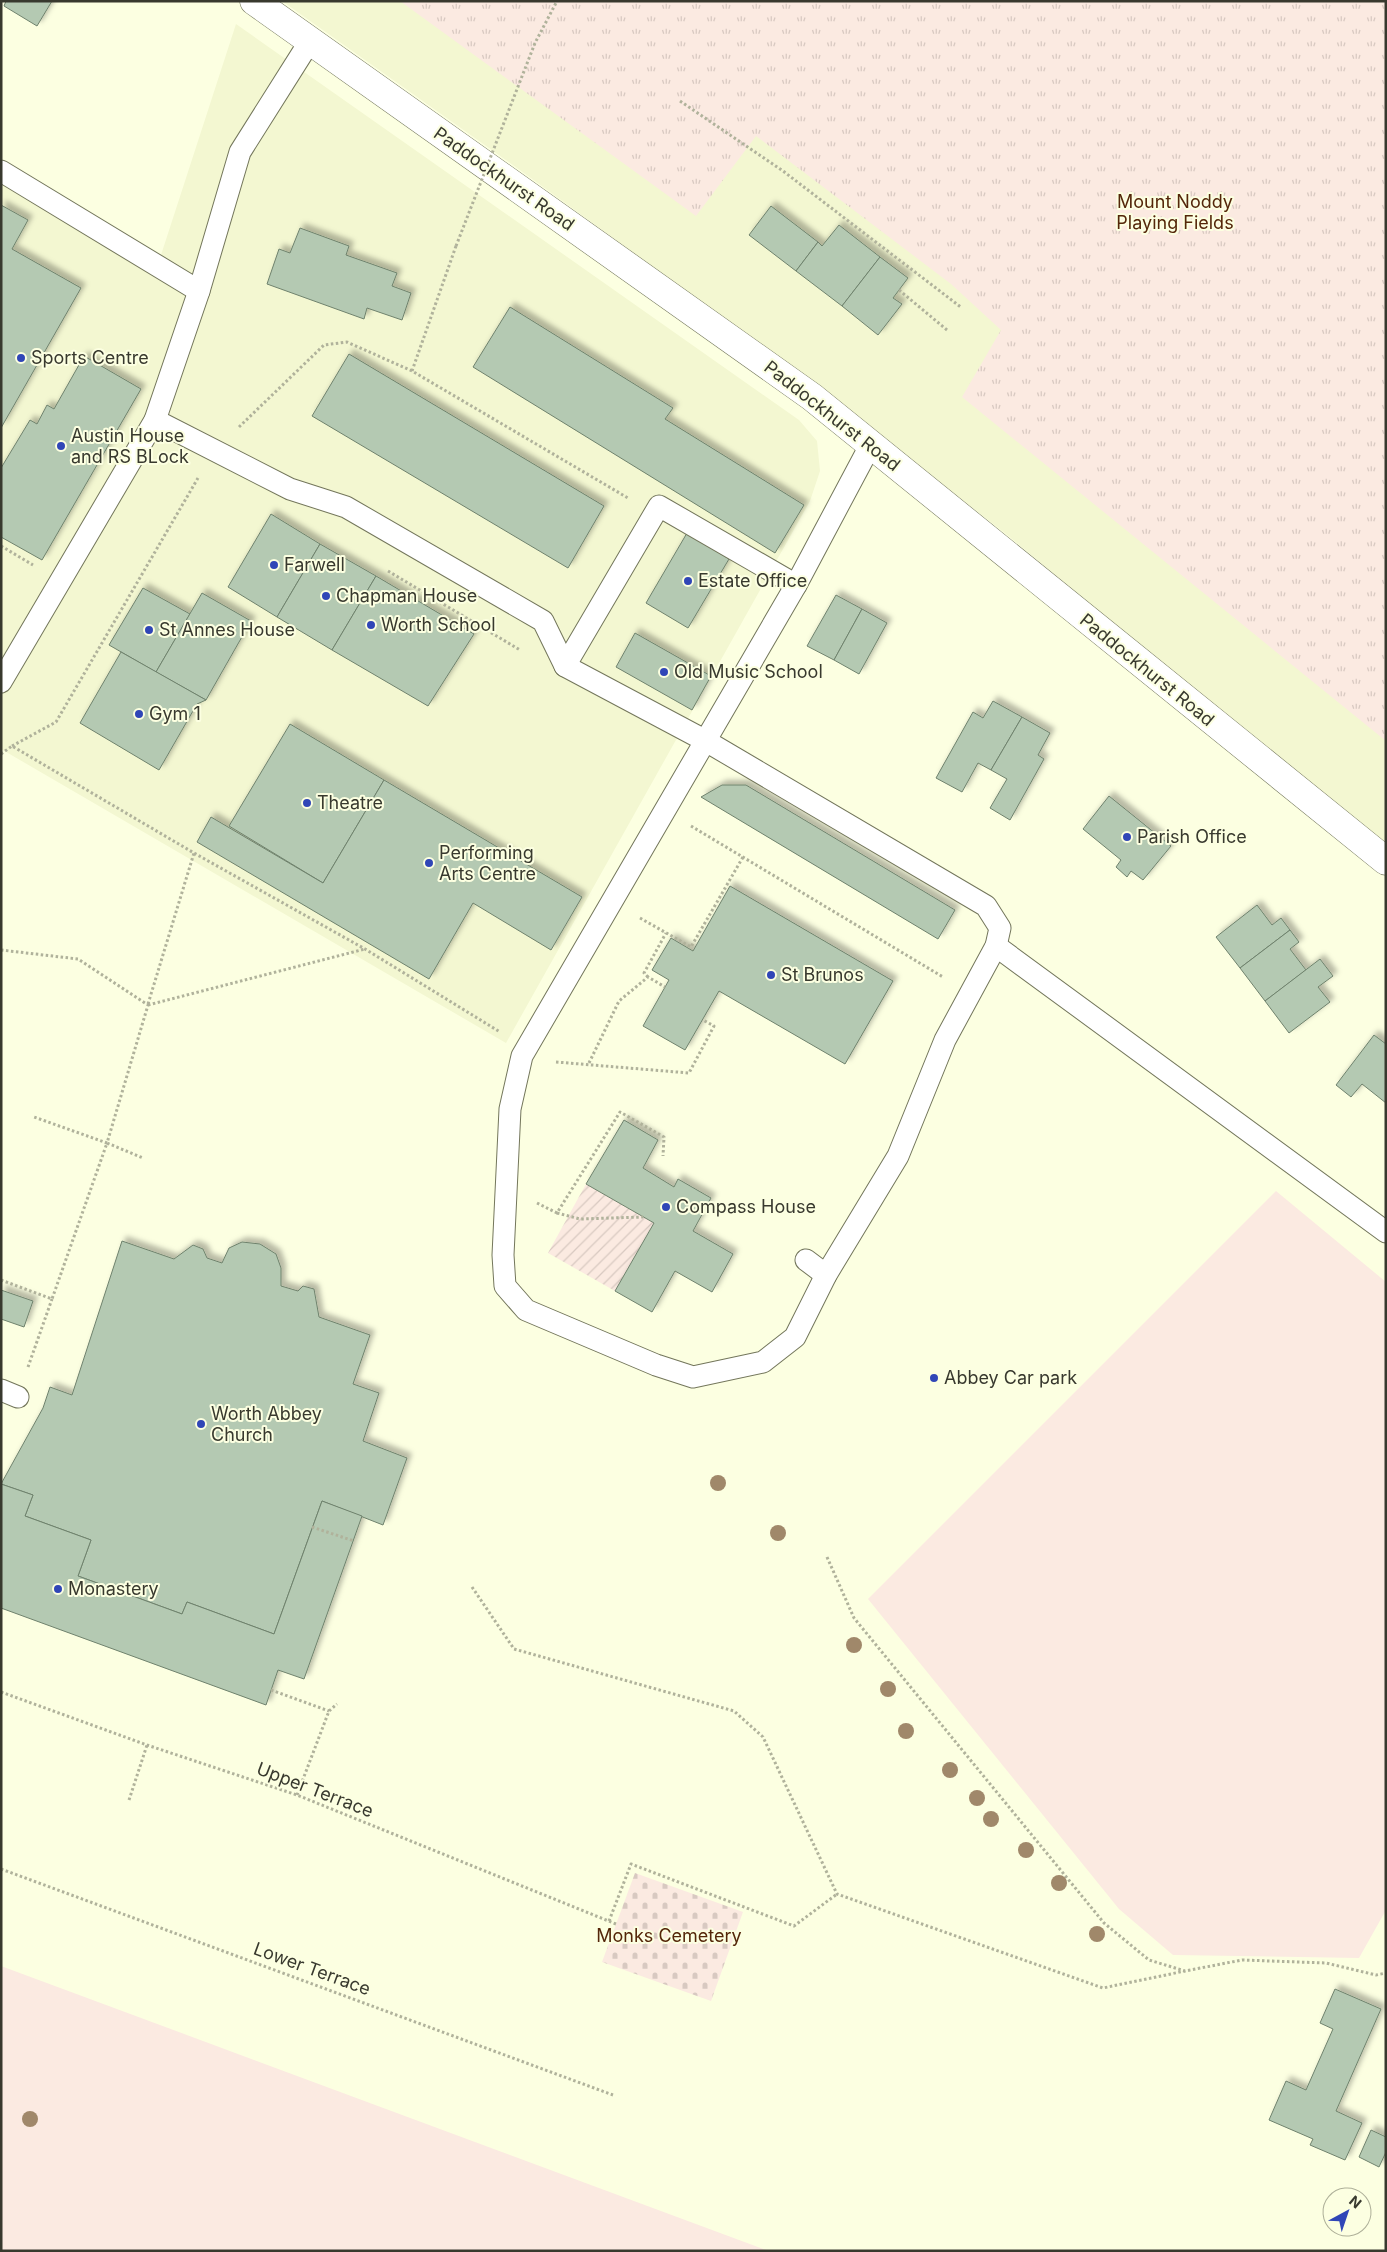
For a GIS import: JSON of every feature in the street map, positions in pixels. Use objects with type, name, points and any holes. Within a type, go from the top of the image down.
[{"type":"main road","name":"Paddockhurst Road","points":[[254,1],[812,398],[1386,862]]},
{"type":"lane","points":[[1,682],[155,420],[199,291],[240,152],[310,41]]},
{"type":"lane","points":[[1,171],[199,291]]},
{"type":"lane","points":[[155,420],[290,489],[346,507],[543,621],[565,666],[706,741],[986,906],[1000,928],[996,946],[945,1040],[898,1156],[826,1275],[796,1337],[764,1362],[693,1377],[656,1365],[526,1310],[505,1286],[503,1254],[510,1108],[524,1051],[706,741],[796,585],[870,444]]},
{"type":"lane","points":[[565,666],[659,506],[796,585]]},
{"type":"lane","points":[[996,946],[1386,1232]]},
{"type":"lane","points":[[806,1260],[826,1275]]},
{"type":"path","points":[[412,372],[432,311],[535,43],[557,1]]},
{"type":"path","points":[[680,101],[783,171],[962,308]]},
{"type":"path","points":[[899,290],[948,330]]},
{"type":"path","points":[[216,450],[324,345],[347,342],[412,372],[654,514]]},
{"type":"path","points":[[1,754],[56,722],[202,471]]},
{"type":"path","points":[[384,569],[528,655]]},
{"type":"path","points":[[12,746],[194,853],[365,948],[511,1039],[524,1051],[543,1061],[589,1063],[689,1073],[714,1026],[703,1020]]},
{"type":"path","points":[[686,823],[943,978],[939,986]]},
{"type":"path","points":[[25,1376],[107,1143],[194,853]]},
{"type":"path","points":[[638,917],[691,947],[743,857]]},
{"type":"path","points":[[665,988],[644,973],[666,933]]},
{"type":"path","points":[[1,950],[78,959],[148,1005],[365,948]]},
{"type":"path","points":[[589,1063],[619,1001],[648,977]]},
{"type":"path","points":[[557,1213],[620,1112],[664,1137],[663,1156]]},
{"type":"path","points":[[34,1116],[144,1158]]},
{"type":"path","points":[[505,1188],[557,1213],[580,1219],[642,1216]]},
{"type":"path","points":[[1,1280],[52,1299]]},
{"type":"path","points":[[312,1527],[354,1541]]},
{"type":"path","points":[[827,1557],[854,1618],[1104,1924],[1149,1960],[1185,1971]]},
{"type":"path","points":[[472,1587],[514,1649],[734,1711],[763,1737],[837,1894],[1103,1988],[1242,1960],[1326,1963],[1376,1976],[1386,1973]]},
{"type":"path","points":[[271,1690],[329,1711]]},
{"type":"path","name":"Upper Terrace","points":[[1,1692],[147,1746],[297,1796],[616,1924]]},
{"type":"path","points":[[297,1796],[329,1711],[337,1704]]},
{"type":"path","points":[[129,1800],[147,1746]]},
{"type":"path","points":[[609,1921],[631,1864],[794,1926],[837,1894]]},
{"type":"path","name":"Lower Terrace","points":[[1,1869],[613,2095]]},
{"type":"shaded area","name":"Mount Noddy Playing Fields","points":[[282,1],[1386,1],[1386,843],[1329,801],[1006,534],[820,388],[517,168]]},
{"type":"shaded area","name":"Worth School","points":[[236,24],[799,420],[817,441],[820,471],[810,501],[506,1043],[1,749],[1,169],[117,238],[161,255]]},
{"type":"green space","name":"Mount Noddy Playing Fields","points":[[400,1],[1386,1],[1386,741],[962,397],[1001,330],[951,284],[756,136],[696,216]]},
{"type":"green space","points":[[586,1184],[654,1223],[615,1291],[548,1253]]},
{"type":"green space","points":[[1276,1191],[1386,1282],[1386,1910],[1359,1958],[1173,1955],[1119,1909],[868,1599]]},
{"type":"green space","name":"Monks Cemetery","points":[[635,1873],[743,1912],[711,2001],[602,1962]]},
{"type":"green space","points":[[1,1966],[769,2251],[1,2251]]},
{"type":"building","points":[[6,1],[52,1],[37,26],[4,6]]},
{"type":"building","name":"Sports Centre","points":[[1,205],[28,220],[12,249],[81,288],[1,428]]},
{"type":"building","points":[[771,206],[818,242],[796,271],[749,235]]},
{"type":"building","points":[[839,225],[880,257],[842,306],[796,271],[818,242],[822,246]]},
{"type":"building","points":[[300,228],[349,246],[346,255],[397,273],[392,286],[411,293],[402,320],[367,308],[364,319],[267,284],[279,249],[290,253]]},
{"type":"building","points":[[880,257],[908,278],[893,298],[902,304],[878,335],[842,306]]},
{"type":"building","points":[[510,307],[673,408],[665,419],[804,505],[775,553],[473,367]]},
{"type":"building","points":[[349,354],[604,506],[568,568],[312,416]]},
{"type":"building","name":"Austin House and RS BLock","points":[[84,356],[141,389],[42,560],[1,537],[1,468],[30,420],[37,424],[47,405],[54,409]]},
{"type":"building","name":"Farwell","points":[[271,514],[320,544],[277,617],[228,587]]},
{"type":"building","name":"Estate Office","points":[[687,533],[729,559],[688,628],[646,603]]},
{"type":"building","name":"Chapman House","points":[[320,544],[376,576],[332,650],[277,617]]},
{"type":"building","points":[[376,576],[474,634],[428,706],[332,650]]},
{"type":"building","name":"St Annes House","points":[[143,588],[190,614],[156,672],[109,645]]},
{"type":"building","points":[[202,593],[251,621],[206,700],[156,672]]},
{"type":"building","points":[[836,595],[862,609],[834,660],[807,646]]},
{"type":"building","points":[[862,609],[887,623],[859,674],[834,660]]},
{"type":"building","name":"Old Music School","points":[[635,633],[711,676],[692,710],[616,667]]},
{"type":"building","name":"Gym 1","points":[[121,652],[206,700],[197,704],[159,770],[80,723]]},
{"type":"building","points":[[993,701],[1022,717],[991,770],[978,763],[962,792],[936,778],[973,712],[983,718]]},
{"type":"building","points":[[1022,717],[1050,733],[1038,755],[1044,759],[1010,820],[990,808],[1007,779],[991,770]]},
{"type":"building","name":"Theatre","points":[[290,724],[384,780],[323,883],[229,826]]},
{"type":"building","name":"Performing Arts Centre","points":[[384,780],[582,897],[551,950],[473,903],[429,979],[197,842],[211,817],[323,883]]},
{"type":"building","points":[[722,785],[746,785],[955,910],[938,939],[701,797]]},
{"type":"building","name":"Parish Office","points":[[1109,796],[1171,846],[1143,880],[1131,871],[1127,877],[1116,867],[1121,860],[1083,829]]},
{"type":"building","name":"St Brunos","points":[[730,886],[893,981],[845,1064],[719,991],[685,1050],[643,1026],[669,980],[652,970],[671,938],[693,951]]},
{"type":"building","points":[[1257,905],[1272,925],[1281,918],[1290,930],[1240,968],[1216,937]]},
{"type":"building","points":[[1290,930],[1299,942],[1290,949],[1306,970],[1265,1001],[1240,968]]},
{"type":"building","points":[[1320,959],[1333,976],[1318,987],[1330,1002],[1289,1033],[1265,1001]]},
{"type":"building","points":[[1374,1035],[1386,1044],[1386,1103],[1362,1084],[1351,1097],[1336,1085]]},
{"type":"building","name":"Compass House","points":[[624,1120],[658,1140],[643,1168],[674,1187],[678,1179],[711,1198],[693,1231],[733,1254],[712,1292],[675,1271],[652,1312],[615,1291],[654,1223],[586,1184]]},
{"type":"building","name":"Worth Abbey Church","points":[[122,1241],[174,1259],[193,1245],[203,1249],[207,1258],[222,1263],[229,1248],[242,1242],[260,1244],[276,1254],[281,1268],[281,1286],[298,1291],[303,1286],[314,1289],[319,1317],[370,1335],[353,1384],[379,1393],[363,1441],[407,1458],[383,1525],[322,1501],[274,1634],[187,1602],[182,1614],[78,1576],[91,1540],[25,1516],[33,1495],[1,1484],[43,1408],[50,1387],[72,1395]]},
{"type":"building","points":[[1,1290],[33,1301],[24,1327],[1,1319]]},
{"type":"building","name":"Monastery","points":[[1,1484],[33,1495],[25,1516],[91,1540],[78,1576],[182,1614],[187,1602],[274,1634],[322,1501],[362,1516],[304,1679],[278,1670],[266,1705],[1,1608]]},
{"type":"building","points":[[1335,1989],[1381,2009],[1336,2111],[1362,2123],[1345,2160],[1310,2145],[1313,2139],[1269,2120],[1286,2081],[1306,2090],[1333,2029],[1320,2023]]},
{"type":"building","points":[[1371,2130],[1386,2137],[1386,2152],[1379,2167],[1359,2157]]},
{"type":"place","name":"Sports Centre","points":[[21,358]]},
{"type":"place","name":"Austin House and RS BLock","points":[[61,446]]},
{"type":"place","name":"Farwell","points":[[274,565]]},
{"type":"place","name":"Estate Office","points":[[688,581]]},
{"type":"place","name":"Chapman House","points":[[326,596]]},
{"type":"place","name":"Worth School","points":[[371,625]]},
{"type":"place","name":"St Annes House","points":[[149,630]]},
{"type":"place","name":"Old Music School","points":[[664,672]]},
{"type":"place","name":"Gym 1","points":[[139,714]]},
{"type":"place","name":"Theatre","points":[[307,803]]},
{"type":"place","name":"Parish Office","points":[[1127,837]]},
{"type":"place","name":"Performing Arts Centre","points":[[429,863]]},
{"type":"place","name":"St Brunos","points":[[771,975]]},
{"type":"place","name":"Compass House","points":[[666,1207]]},
{"type":"place","name":"Abbey Car park","points":[[934,1378]]},
{"type":"place","name":"Worth Abbey Church","points":[[201,1424]]},
{"type":"place","name":"Monastery","points":[[58,1589]]}]
